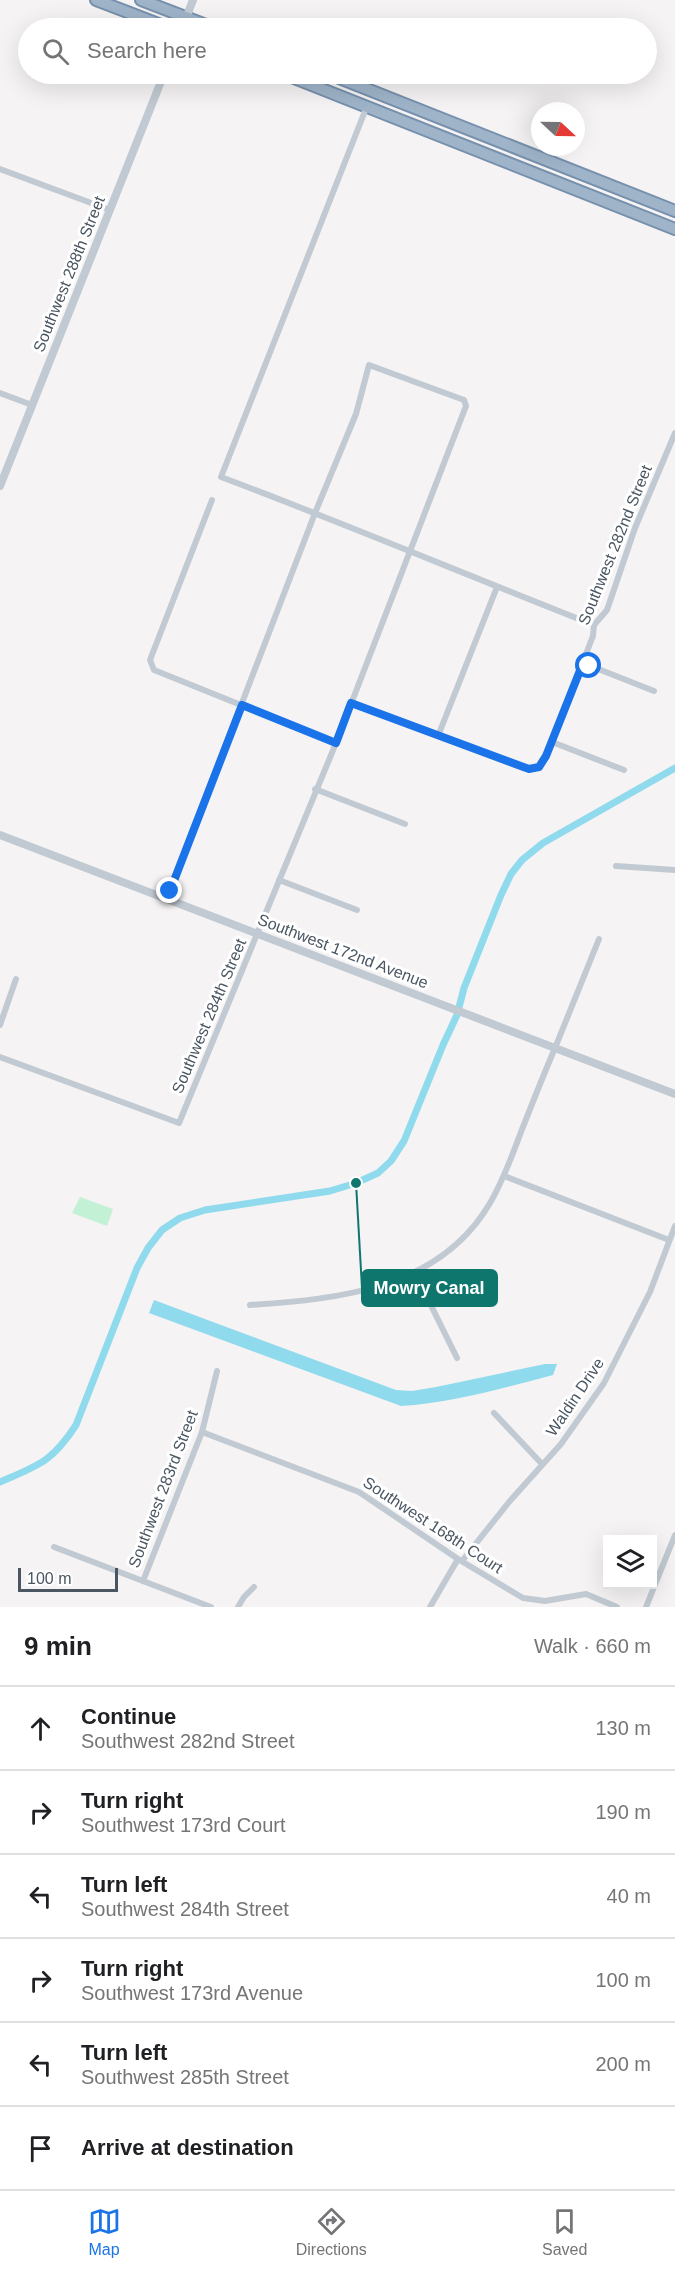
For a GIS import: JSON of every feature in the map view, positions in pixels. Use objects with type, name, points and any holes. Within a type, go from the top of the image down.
[{"type":"highway","points":[[96,0],[143,18]]},
{"type":"highway","points":[[141,0],[186,17]]},
{"type":"highway","points":[[310,84],[675,229]]},
{"type":"highway","points":[[354,84],[675,211]]},
{"type":"street","points":[[186,17],[192,0]]},
{"type":"street","name":"Southwest 288th Street","points":[[0,486],[160,84]]},
{"type":"street","points":[[367,106],[221,477],[594,625]]},
{"type":"street","points":[[0,169],[110,210]]},
{"type":"street","name":"Southwest 284th Street","points":[[0,1057],[179,1123],[258,934],[315,789],[336,743],[465,406],[464,400],[369,365],[356,414],[315,513]]},
{"type":"street","points":[[0,393],[32,405]]},
{"type":"street","name":"Southwest 282nd Street","points":[[438,736],[523,768],[539,767],[552,742],[583,663],[593,636],[594,625],[607,610],[635,528],[675,433]]},
{"type":"street","points":[[212,500],[150,660],[154,670],[336,743]]},
{"type":"street","points":[[167,898],[315,513]]},
{"type":"street","points":[[351,703],[438,736],[497,587]]},
{"type":"street","points":[[583,663],[654,692]]},
{"type":"street","points":[[552,742],[624,770]]},
{"type":"street","points":[[315,789],[405,824]]},
{"type":"street","name":"Southwest 172nd Avenue","points":[[0,835],[675,1094]]},
{"type":"street","points":[[616,866],[675,870]]},
{"type":"street","points":[[279,880],[357,909]]},
{"type":"street","points":[[250,1305],[285,1303],[366,1291],[416,1273],[445,1253],[467,1233],[489,1205],[504,1176],[599,939]]},
{"type":"street","points":[[0,1025],[16,980]]},
{"type":"street","points":[[504,1176],[669,1240]]},
{"type":"street","name":"Waldin Drive","points":[[430,1607],[460,1560],[561,1444],[604,1383],[650,1292],[675,1226]]},
{"type":"street","points":[[416,1273],[458,1358]]},
{"type":"street","name":"Southwest 283rd Street","points":[[143,1581],[202,1432],[217,1371]]},
{"type":"street","points":[[494,1413],[542,1464]]},
{"type":"street","name":"Southwest 168th Court","points":[[202,1432],[359,1492],[460,1560],[523,1598],[545,1601],[586,1594],[617,1607]]},
{"type":"street","points":[[646,1607],[675,1535]]},
{"type":"street","points":[[54,1547],[211,1607]]},
{"type":"street","points":[[238,1607],[254,1587]]},
{"type":"green space","points":[[80,1197],[113,1209],[107,1226],[72,1213]]},
{"type":"water","points":[[154,1300],[396,1390],[412,1391],[545,1364],[557,1364],[553,1375],[458,1398],[401,1406],[149,1313]]},
{"type":"waterway","points":[[0,1482],[44,1461],[52,1455],[76,1425],[137,1268],[148,1248],[162,1230],[180,1218],[205,1210],[330,1191],[378,1173],[391,1161],[404,1141],[457,1015],[464,988],[511,874],[522,860],[543,843],[675,768]]},
{"type":"place","name":"Mowry Canal","points":[[356,1183]]},
{"type":"route","points":[[170,891],[242,705],[336,743],[351,703],[529,769],[539,767],[546,756],[583,663],[589,666]]}]
